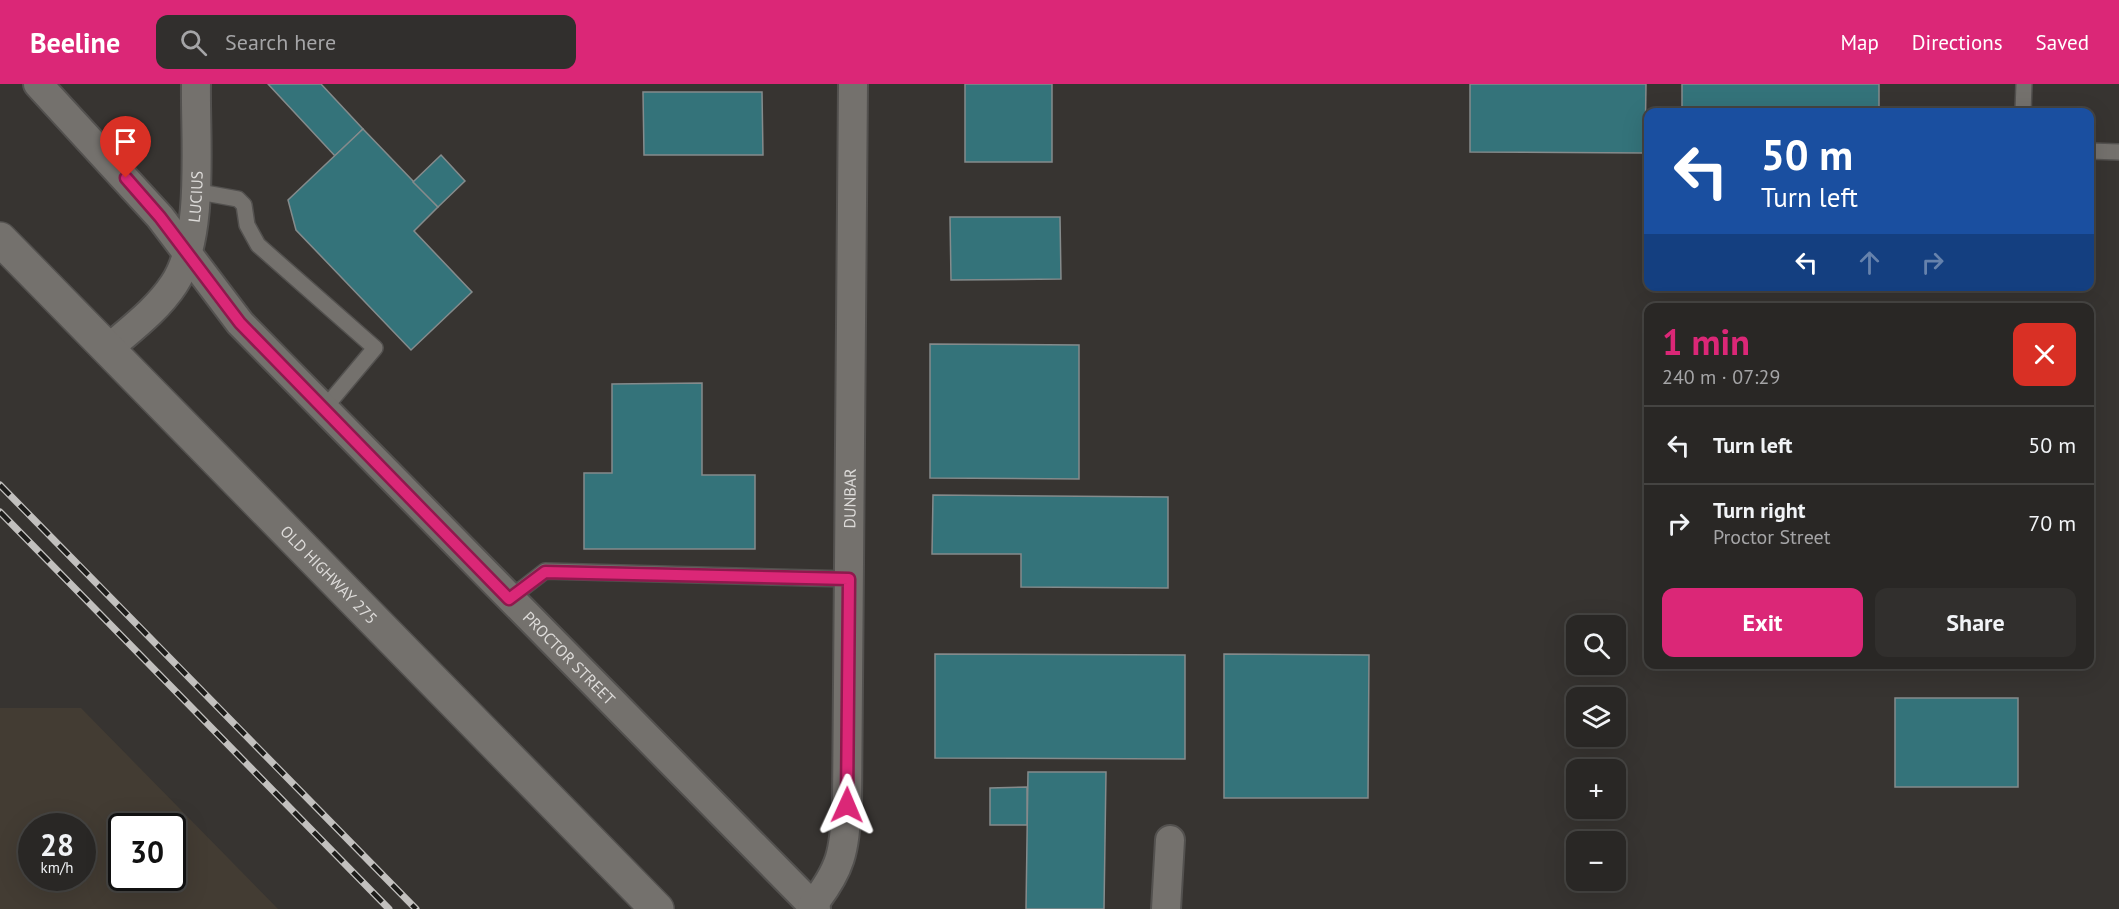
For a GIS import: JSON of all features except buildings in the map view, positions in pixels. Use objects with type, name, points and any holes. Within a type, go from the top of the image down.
[{"type":"main road","name":"OLD HIGHWAY 275","points":[[0,238],[657,909]]},
{"type":"street","name":"PROCTOR STREET","points":[[38,84],[147,201],[240,323],[814,907]]},
{"type":"street","name":"LUCIUS","points":[[108,349],[159,303],[178,277],[189,254],[195,191],[196,84]]},
{"type":"street","name":"DUNBAR","points":[[814,907],[837,869],[844,844],[849,579],[853,84]]},
{"type":"street","points":[[1166,909],[1170,840]]},
{"type":"lane","points":[[2023,108],[2024,84]]},
{"type":"lane","points":[[2094,151],[2119,152]]},
{"type":"lane","points":[[195,191],[238,199],[244,205],[247,225],[258,245],[375,348],[323,410]]},
{"type":"lane","points":[[509,599],[545,572],[598,571],[849,579]]},
{"type":"shaded area","points":[[0,708],[81,708],[184,813],[108,813],[108,891],[186,891],[186,815],[278,909],[0,909]]},
{"type":"railway","points":[[0,485],[416,909]]},
{"type":"railway","points":[[0,512],[389,909]]},
{"type":"route","points":[[126,178],[160,217],[224,305],[240,323],[509,599],[545,572],[586,570],[849,579],[847,805]]}]
